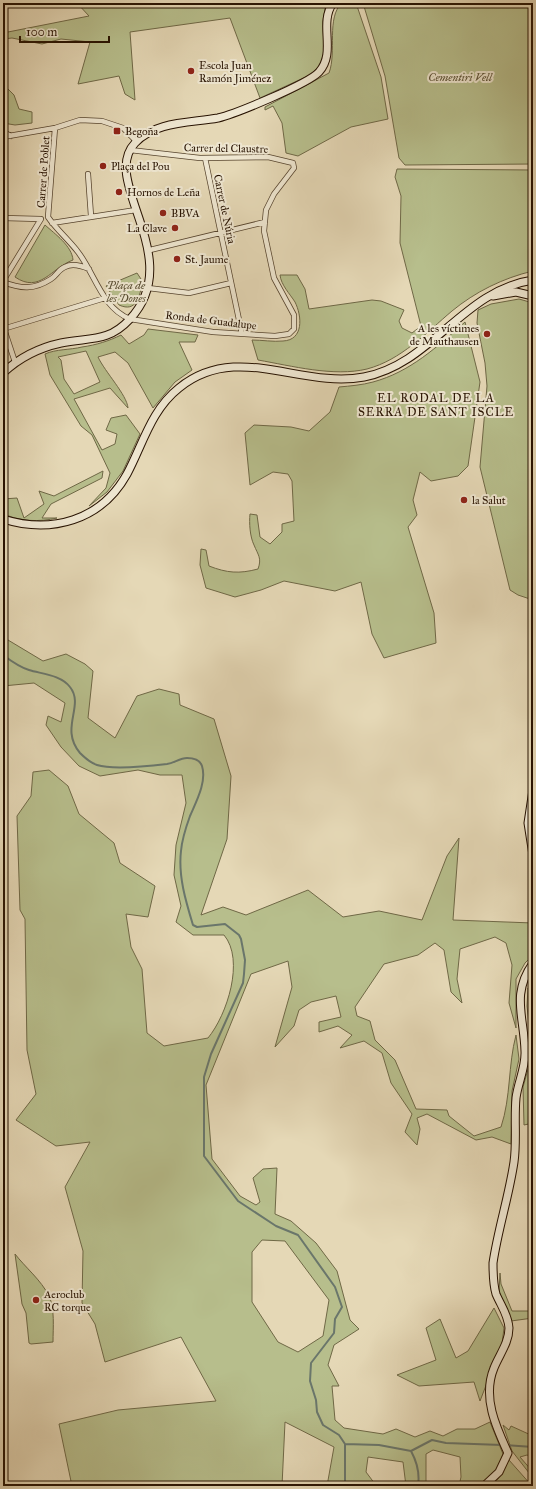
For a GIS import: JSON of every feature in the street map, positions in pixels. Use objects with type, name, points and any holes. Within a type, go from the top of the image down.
[{"type":"main road","points":[[3,373],[15,362],[30,353],[61,343],[95,340],[112,333],[130,319],[140,306],[148,288],[150,250],[136,210],[125,167],[128,150],[136,141],[151,132],[177,123],[217,118],[235,113],[302,83],[318,74],[325,65],[328,55],[327,17],[333,3]]},
{"type":"main road","points":[[3,519],[24,525],[46,526],[72,520],[94,510],[122,483],[151,421],[164,403],[178,388],[195,377],[215,369],[236,366],[254,367],[328,379],[350,379],[374,374],[394,366],[419,350],[484,297],[508,286],[533,280]]},
{"type":"main road","points":[[484,297],[516,292],[533,296]]},
{"type":"main road","points":[[533,790],[528,823],[533,855]]},
{"type":"main road","points":[[484,1486],[499,1472],[508,1453],[490,1403],[489,1384],[494,1369],[506,1344],[509,1329],[506,1311],[497,1294],[493,1264],[514,1164],[516,1100],[525,1058],[520,1011],[521,989],[525,976],[533,963]]},
{"type":"street","points":[[3,137],[55,128],[80,120],[102,121],[123,128],[136,141]]},
{"type":"street","name":"Carrer de Poblet","points":[[52,223],[48,217],[55,128]]},
{"type":"street","points":[[3,132],[11,136]]},
{"type":"street","name":"Carrer del Claustre","points":[[128,150],[205,158],[268,157],[293,162],[294,168],[274,194],[266,210],[265,222]]},
{"type":"street","name":"Carrer de Núria","points":[[205,158],[242,334]]},
{"type":"street","points":[[88,174],[91,216]]},
{"type":"street","points":[[52,223],[136,210]]},
{"type":"street","points":[[3,218],[41,219],[3,281],[19,288],[38,286],[51,279],[65,266],[80,265],[89,269]]},
{"type":"street","points":[[150,250],[265,222]]},
{"type":"street","name":"Ronda de Guadalupe","points":[[130,319],[214,332],[275,336],[289,334],[294,329],[294,315],[274,278],[264,232],[265,222]]},
{"type":"street","points":[[52,223],[79,253],[105,298],[124,317],[130,319]]},
{"type":"street","points":[[148,288],[189,293],[231,283]]},
{"type":"street","points":[[15,362],[3,328],[105,298]]},
{"type":"green space","points":[[77,3],[326,3],[323,21],[324,52],[320,65],[310,75],[260,98],[230,18],[130,32],[135,100],[125,94],[119,76],[78,84],[90,42],[61,39],[42,44],[12,38],[3,39],[3,23],[8,32],[89,16]]},
{"type":"green space","points":[[342,3],[356,3],[381,77],[388,119],[351,127],[298,156],[286,153],[282,123],[273,106],[265,110],[265,107],[329,73],[332,55],[334,17],[337,9]]},
{"type":"green space","name":"Cementiri Vell","points":[[363,3],[533,3],[533,164],[405,165],[399,158],[385,76]]},
{"type":"green space","points":[[3,84],[14,95],[19,109],[32,112],[32,123],[15,125],[3,123]]},
{"type":"green space","points":[[397,169],[533,170],[533,271],[490,286],[461,304],[423,337],[402,352],[379,365],[367,369],[341,372],[313,370],[258,360],[252,340],[290,340],[298,332],[300,326],[299,314],[295,302],[284,286],[280,275],[297,275],[305,289],[309,309],[372,300],[381,301],[404,310],[399,321],[402,328],[412,333],[421,326],[400,243],[401,196],[395,177]]},
{"type":"green space","points":[[45,225],[58,236],[70,250],[73,260],[39,281],[32,283],[15,277]]},
{"type":"green space","name":"Plaça de les Dones","points":[[137,273],[143,282],[136,302],[130,307],[119,305],[106,286]]},
{"type":"green space","points":[[519,299],[533,303],[533,600],[518,595],[510,590],[480,467],[487,386],[485,363],[477,323],[478,310],[491,304]]},
{"type":"green space","points":[[465,322],[480,382],[468,466],[458,476],[431,481],[420,472],[413,500],[417,515],[408,527],[434,613],[436,643],[384,658],[372,634],[361,582],[335,591],[284,581],[261,590],[235,597],[206,588],[200,565],[201,549],[206,550],[209,566],[227,571],[239,572],[258,569],[260,559],[252,538],[250,514],[257,515],[260,537],[270,544],[282,532],[282,524],[294,521],[292,481],[288,474],[273,472],[250,485],[245,433],[254,425],[291,427],[309,431],[330,412],[339,387],[373,382],[399,372],[422,358]]},
{"type":"green space","points":[[148,329],[198,335],[195,342],[179,342],[192,370],[175,382],[153,408],[128,363],[115,352],[98,357],[120,390],[128,408],[110,388],[74,399],[102,450],[115,444],[117,434],[106,430],[111,418],[126,415],[140,434],[123,471],[107,492],[89,506],[106,488],[110,473],[92,435],[81,426],[50,375],[45,354],[54,351],[97,344],[121,335],[129,344],[144,335]],"holes":[[[86,351],[100,382],[74,394],[64,379],[61,360],[58,357]]]},
{"type":"green space","points":[[103,471],[102,478],[51,504],[42,518],[57,518],[44,520],[22,520],[3,513],[3,499],[17,498],[24,518],[44,504],[39,491],[54,496]]},
{"type":"green space","points":[[3,637],[43,661],[66,654],[85,664],[93,671],[88,718],[115,738],[137,696],[159,689],[179,694],[180,705],[214,719],[231,776],[227,839],[201,915],[223,907],[246,915],[308,890],[343,917],[379,911],[422,920],[447,856],[459,838],[453,920],[533,923],[533,955],[525,963],[516,979],[516,1028],[509,1003],[512,965],[506,943],[495,937],[460,949],[457,979],[462,1003],[451,992],[444,950],[435,943],[418,955],[384,964],[355,1007],[357,1016],[370,1021],[375,1040],[395,1060],[416,1109],[447,1110],[449,1116],[474,1136],[501,1127],[506,1104],[513,1046],[516,1035],[519,1059],[512,1091],[511,1144],[492,1137],[476,1140],[427,1114],[417,1118],[420,1129],[417,1145],[405,1132],[412,1114],[391,1083],[382,1053],[364,1041],[340,1048],[352,1035],[338,1026],[319,1032],[319,1022],[341,1017],[336,996],[311,1002],[299,1010],[294,1026],[275,1047],[292,987],[288,961],[251,974],[206,1085],[212,1159],[240,1196],[256,1205],[260,1202],[253,1178],[263,1169],[277,1168],[275,1214],[291,1221],[316,1243],[337,1271],[350,1320],[359,1329],[334,1345],[328,1365],[339,1386],[332,1386],[335,1420],[344,1428],[383,1434],[396,1429],[415,1437],[430,1431],[443,1436],[457,1429],[475,1429],[490,1422],[503,1454],[497,1470],[478,1486],[459,1486],[461,1477],[460,1457],[433,1450],[426,1454],[426,1486],[406,1486],[403,1462],[368,1457],[366,1472],[375,1486],[327,1486],[334,1447],[285,1422],[282,1486],[72,1486],[59,1424],[118,1410],[216,1401],[181,1337],[105,1362],[95,1324],[82,1303],[83,1251],[65,1187],[90,1142],[56,1146],[16,1120],[36,1094],[27,1050],[25,919],[20,910],[17,816],[31,796],[33,772],[49,770],[68,786],[79,814],[114,843],[120,863],[155,886],[148,917],[126,914],[131,947],[142,969],[147,1033],[164,1046],[208,1038],[215,1028],[227,1002],[233,973],[233,958],[230,946],[224,935],[193,935],[176,922],[181,906],[174,875],[176,845],[186,803],[182,775],[160,775],[138,770],[100,776],[79,766],[61,747],[46,725],[48,716],[61,722],[65,703],[34,683],[3,686]],"holes":[[[262,1240],[285,1241],[329,1300],[323,1336],[298,1352],[278,1342],[252,1302],[252,1252]]]},
{"type":"green space","points":[[528,988],[533,1007],[533,1123],[524,1125],[523,1087],[532,1055],[527,1006]]},
{"type":"green space","name":"Aeroclub RC torque","points":[[15,1254],[46,1290],[49,1296],[53,1313],[53,1342],[29,1343],[26,1313],[22,1304]]},
{"type":"green space","points":[[500,1273],[501,1284],[512,1311],[533,1311],[533,1318],[511,1321],[499,1292]]},
{"type":"green space","points":[[494,1308],[504,1328],[502,1344],[480,1401],[474,1382],[419,1386],[397,1375],[436,1360],[426,1328],[440,1319],[456,1358],[468,1351]]},
{"type":"green space","points":[[503,1425],[509,1430],[511,1426],[533,1436],[533,1457],[527,1455],[520,1457],[533,1472],[533,1478],[512,1451]]},
{"type":"green space","points":[[509,1460],[532,1486],[490,1486],[498,1479]]},
{"type":"waterway","points":[[3,655],[12,662],[29,670],[56,677],[70,687],[74,694],[75,702],[72,726],[74,744],[80,753],[93,763],[112,767],[132,767],[167,764],[182,759],[192,758],[200,762],[202,766],[202,785],[183,838],[180,860],[183,889],[193,925],[197,927],[225,924],[239,935],[245,960],[243,983],[211,1054],[204,1077],[204,1156],[238,1201],[276,1226],[298,1235],[335,1287],[342,1307],[335,1319],[334,1333],[311,1363],[310,1381],[316,1400],[317,1412],[323,1425],[339,1435],[345,1444],[345,1486]]},
{"type":"waterway","points":[[411,1451],[432,1440],[446,1443],[502,1445]]},
{"type":"waterway","points":[[345,1444],[379,1445],[411,1451],[418,1468],[418,1486]]},
{"type":"waterway","points":[[506,1445],[533,1447]]},
{"type":"place","name":"Escola Juan Ramón Jiménez","points":[[191,71]]},
{"type":"place","name":"Begoña","points":[[117,131]]},
{"type":"place","name":"Plaça del Pou","points":[[103,166]]},
{"type":"place","name":"Hornos de Leña","points":[[119,192]]},
{"type":"place","name":"BBVA","points":[[163,213]]},
{"type":"place","name":"La Clave","points":[[175,228]]},
{"type":"place","name":"St. Jaume","points":[[177,259]]},
{"type":"place","name":"A les víctimes de Mauthausen","points":[[487,334]]},
{"type":"place","name":"la Salut","points":[[464,500]]},
{"type":"place","name":"Aeroclub RC torque","points":[[36,1300]]},
{"type":"district","name":"EL RODAL DE LA SERRA DE SANT ISCLE","points":[[436,405]]}]
